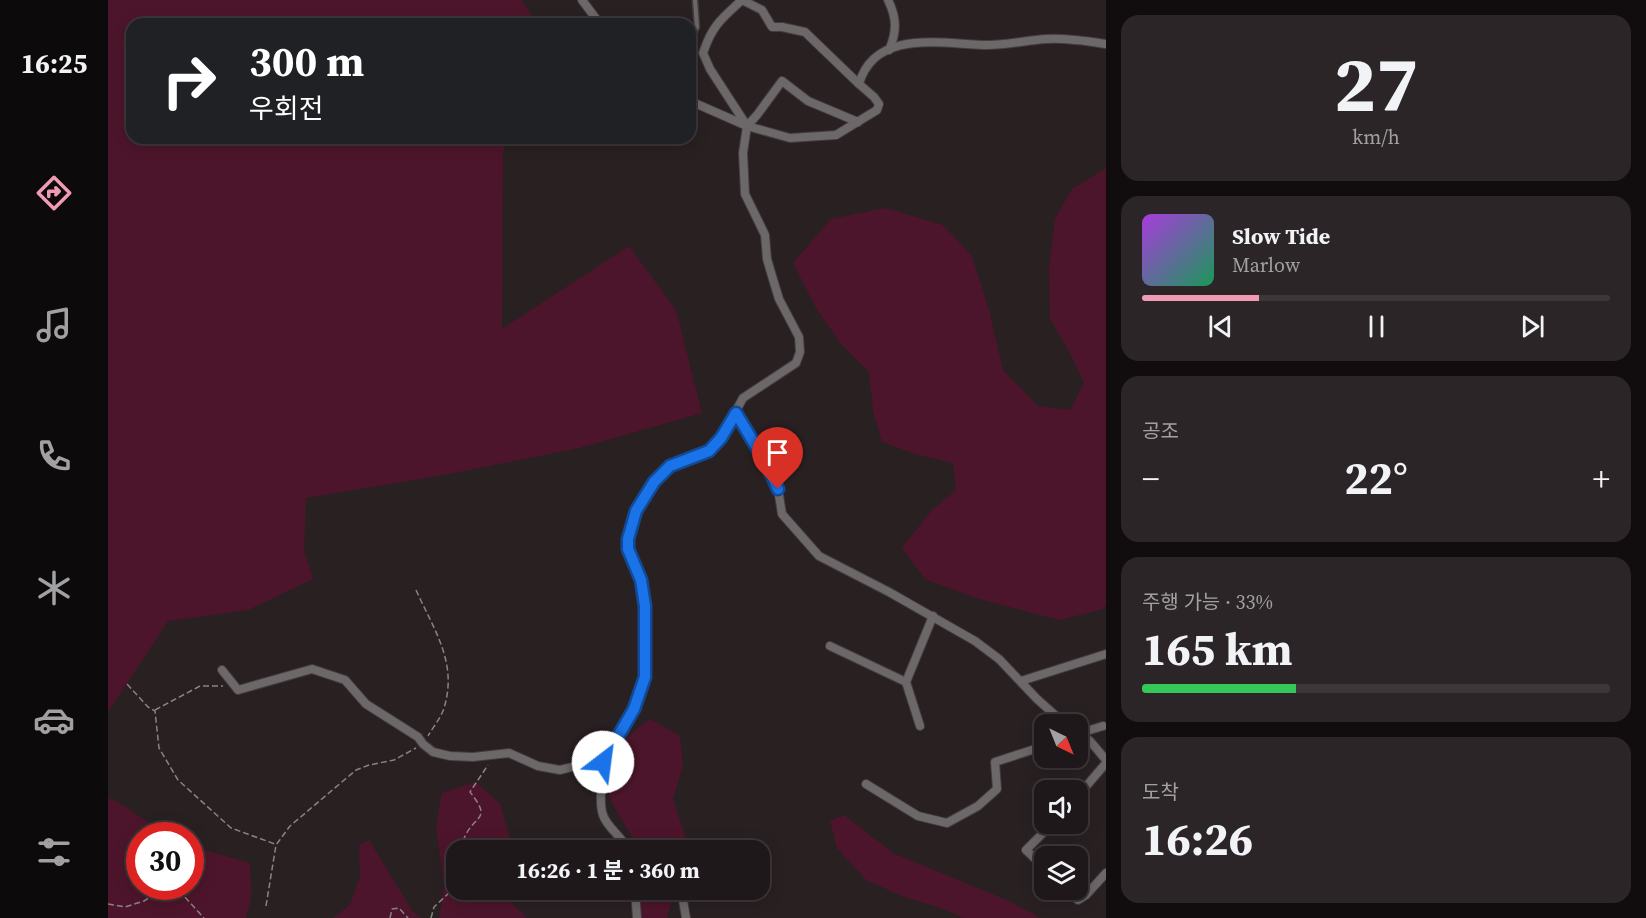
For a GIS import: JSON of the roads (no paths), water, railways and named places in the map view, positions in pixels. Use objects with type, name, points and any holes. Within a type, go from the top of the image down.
[{"type":"street","points":[[582,0],[596,18]]},
{"type":"street","points":[[696,104],[747,126],[790,138],[836,135],[877,110],[879,105],[874,97],[805,32],[772,27],[762,10],[742,0],[724,16],[710,34],[703,53],[710,69],[747,126]]},
{"type":"street","points":[[888,0],[897,23],[894,40],[889,50]]},
{"type":"street","points":[[860,84],[861,77],[875,58],[889,50],[918,42],[941,41],[987,45],[1045,39],[1074,39],[1106,44]]},
{"type":"street","points":[[222,670],[238,690],[312,669],[345,680],[366,704],[418,737],[433,752],[450,756],[473,757],[509,753],[538,766],[560,770],[580,765],[606,752],[613,745],[634,709],[645,677],[645,606],[641,580],[628,549],[628,539],[636,511],[654,482],[670,466],[709,451],[721,438],[743,398],[796,363],[800,352],[799,338],[779,299],[771,276],[765,235],[745,194],[743,153],[747,126],[758,115],[782,81],[808,101],[858,122]]},
{"type":"street","points":[[736,413],[766,463],[778,489],[782,514],[819,556],[933,616],[975,641],[999,659],[1054,714]]},
{"type":"street","points":[[920,726],[906,682],[933,616]]},
{"type":"street","points":[[830,646],[906,682]]},
{"type":"street","points":[[1021,681],[1106,654]]},
{"type":"street","points":[[1088,730],[1103,726]]},
{"type":"street","points":[[1088,740],[1106,762],[1088,784]]},
{"type":"street","points":[[866,784],[918,816],[947,823],[978,806],[997,789],[995,762],[1034,749]]},
{"type":"street","points":[[606,752],[603,762],[603,815],[622,840]]},
{"type":"street","points":[[1034,858],[1026,850],[1042,834]]},
{"type":"street","points":[[1088,893],[1106,873]]},
{"type":"street","points":[[636,900],[637,918]]},
{"type":"street","points":[[683,900],[686,918]]},
{"type":"lane","points":[[695,0],[696,29]]}]
